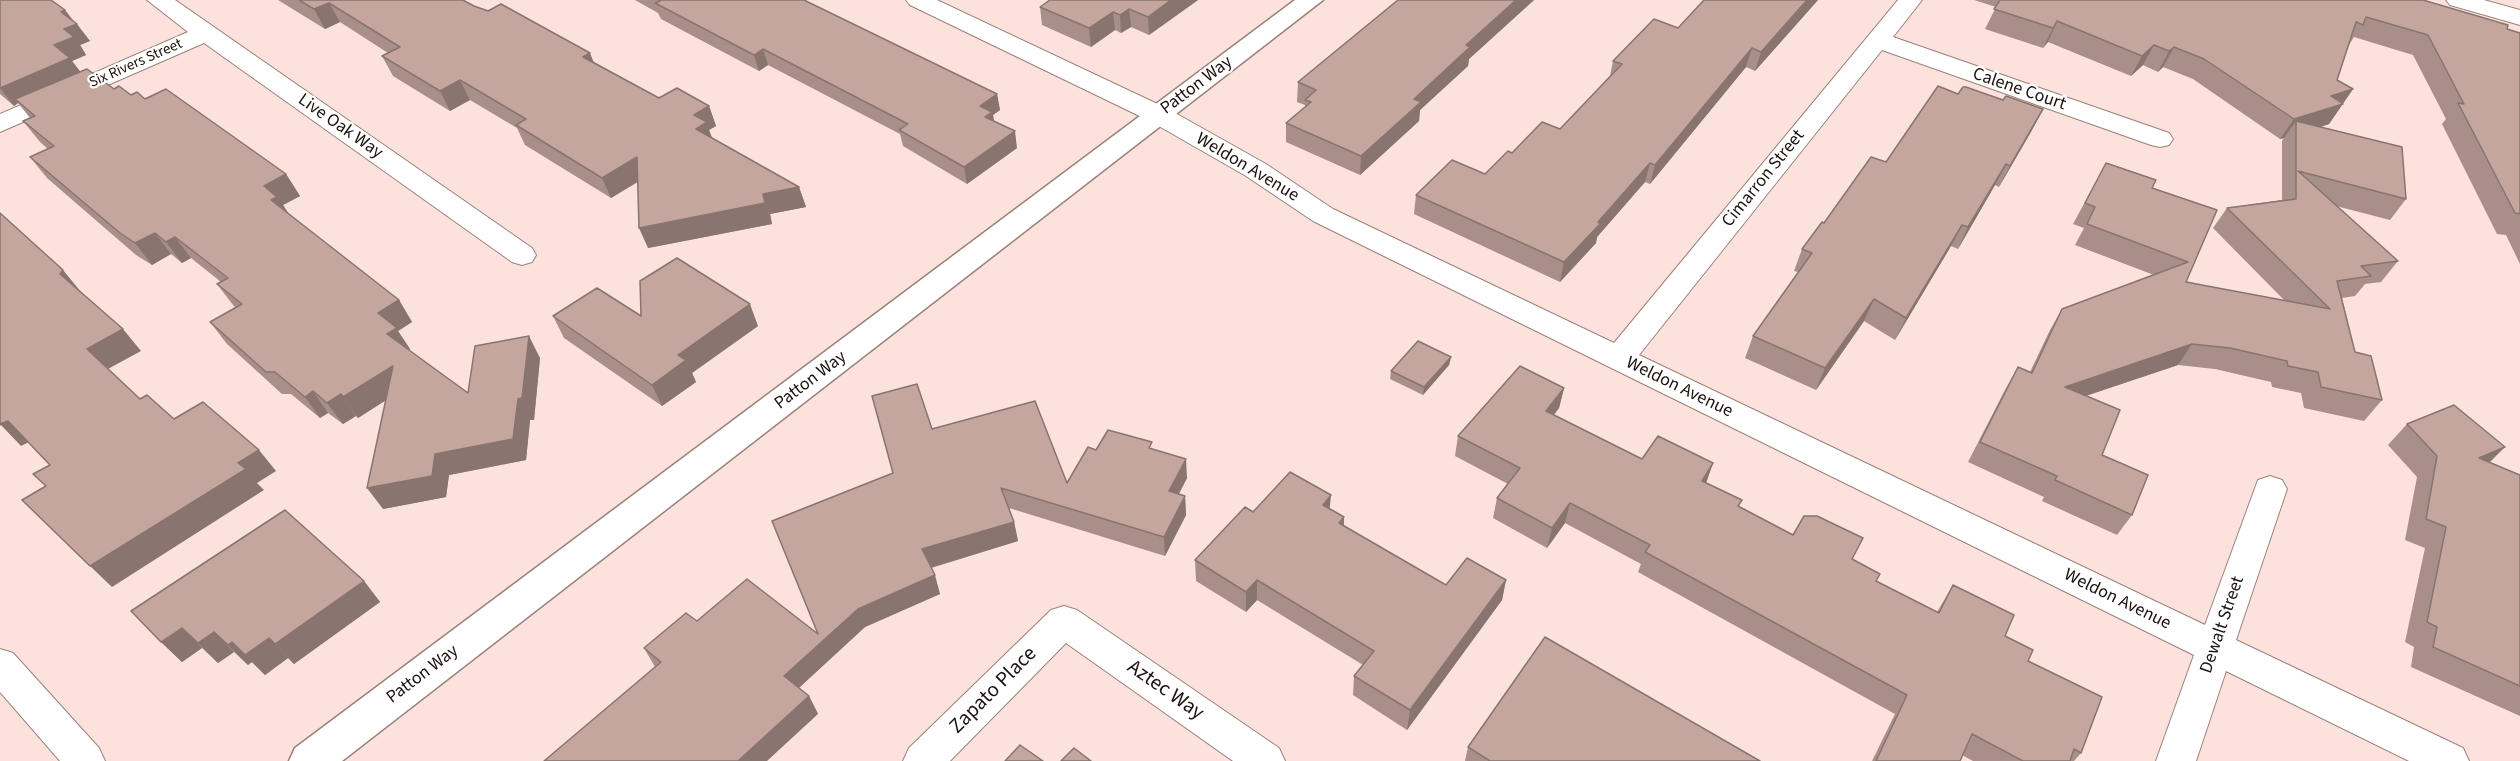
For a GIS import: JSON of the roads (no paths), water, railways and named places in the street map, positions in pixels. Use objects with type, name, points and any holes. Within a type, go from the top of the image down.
[{"type":"street","name":"Live Oak Way","points":[[159,0],[522,255]]},
{"type":"street","name":"Weldon Avenue","points":[[918,0],[1159,115],[1256,170],[1323,215],[2449,761]]},
{"type":"street","name":"Patton Way","points":[[310,761],[1311,0]]},
{"type":"street","name":"Cimarron Street","points":[[1618,359],[1910,0]]},
{"type":"street","points":[[2458,0],[2520,18]]},
{"type":"street","name":"Six Rivers Street","points":[[0,124],[206,33]]},
{"type":"street","name":"Calene Court","points":[[1877,40],[2160,139]]},
{"type":"street","name":"Dewalt Street","points":[[2176,761],[2270,489]]},
{"type":"street","name":"Zapato Place","points":[[923,761],[1064,621]]},
{"type":"street","name":"Aztec Way","points":[[1064,621],[1265,761]]},
{"type":"street","points":[[0,665],[85,761]]}]
